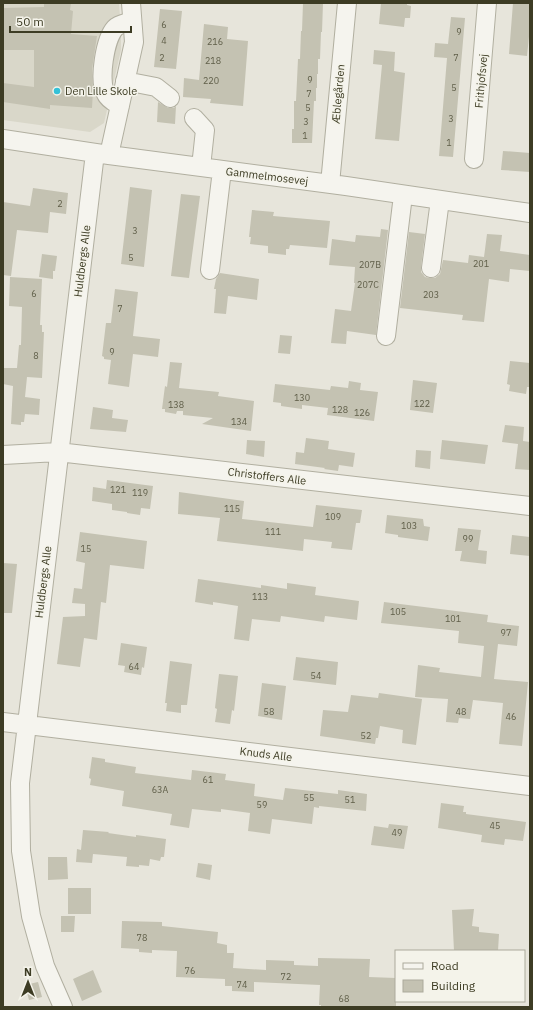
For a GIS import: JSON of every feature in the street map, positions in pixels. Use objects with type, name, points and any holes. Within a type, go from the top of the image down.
[{"type":"street","name":"Huldbergs Alle","points":[[63,1007],[45,966],[31,916],[21,851],[20,783],[58,452],[102,154],[120,106],[134,42],[131,3]]},
{"type":"street","name":"Æblegården","points":[[330,184],[347,3]]},
{"type":"street","name":"Frithjofsvej","points":[[474,159],[487,3]]},
{"type":"street","points":[[120,106],[104,92],[103,68],[107,43],[112,32],[117,26],[132,21]]},
{"type":"street","points":[[125,81],[156,87],[170,98]]},
{"type":"street","points":[[194,118],[205,130],[201,167]]},
{"type":"street","name":"Gammelmosevej","points":[[3,139],[530,213]]},
{"type":"street","points":[[210,270],[222,170]]},
{"type":"street","points":[[386,336],[403,195]]},
{"type":"street","points":[[431,268],[440,200]]},
{"type":"street","name":"Christoffers Alle","points":[[3,455],[58,452],[530,506]]},
{"type":"street","name":"Knuds Alle","points":[[3,722],[530,786]]},
{"type":"shaded area","name":"Den Lille Skole","points":[[3,3],[119,3],[121,50],[104,123],[90,132],[3,120]]},
{"type":"building","points":[[44,3],[71,3],[70,10],[73,11],[71,34],[97,36],[92,69],[92,108],[50,105],[50,109],[3,102],[3,83],[34,87],[34,50],[3,50],[3,8],[44,7]]},
{"type":"building","points":[[303,3],[323,3],[320,59],[318,59],[316,101],[314,101],[312,143],[292,143],[298,59],[300,59]]},
{"type":"building","points":[[381,3],[407,3],[407,5],[411,6],[410,18],[405,18],[404,27],[379,24]]},
{"type":"building","points":[[513,3],[530,3],[530,27],[527,56],[509,54]]},
{"type":"building","points":[[160,9],[182,11],[176,69],[154,67]]},
{"type":"building","points":[[451,17],[465,18],[453,157],[439,156],[447,58],[434,57],[435,43],[448,44]]},
{"type":"building","points":[[204,24],[228,27],[227,39],[248,41],[243,106],[210,103],[211,99],[183,97],[184,78],[199,80]]},
{"type":"building","points":[[374,50],[395,52],[394,71],[405,73],[399,141],[375,139],[382,65],[373,64]]},
{"type":"building","points":[[158,102],[168,108],[174,108],[176,106],[175,124],[157,122]]},
{"type":"building","points":[[503,151],[530,153],[530,172],[501,170]]},
{"type":"building","points":[[130,187],[152,190],[144,267],[121,264]]},
{"type":"building","points":[[33,188],[68,193],[66,214],[50,212],[48,233],[17,230],[11,276],[3,275],[3,202],[30,206]]},
{"type":"building","points":[[181,194],[200,196],[189,278],[171,276]]},
{"type":"building","points":[[252,210],[274,212],[273,216],[330,221],[327,248],[290,245],[289,249],[286,249],[286,255],[268,253],[268,246],[250,244],[251,237],[249,237]]},
{"type":"building","points":[[381,229],[388,230],[376,335],[347,331],[346,344],[331,343],[335,309],[351,311],[355,283],[355,267],[329,265],[332,239],[355,242],[356,235],[380,237]]},
{"type":"building","points":[[409,232],[425,234],[421,272],[425,277],[435,278],[440,274],[443,260],[468,263],[469,255],[484,257],[487,234],[502,235],[500,251],[530,255],[530,271],[510,269],[509,282],[489,279],[484,322],[462,320],[463,315],[400,308]]},
{"type":"building","points":[[42,254],[57,256],[55,271],[53,271],[53,279],[39,277]]},
{"type":"building","points":[[220,273],[259,279],[257,300],[228,296],[226,314],[214,313],[216,289],[214,289],[216,279]]},
{"type":"building","points":[[10,277],[42,279],[40,325],[42,325],[42,332],[44,332],[42,378],[27,377],[25,397],[40,399],[39,415],[25,414],[24,422],[21,422],[21,425],[11,424],[13,386],[3,384],[3,368],[17,368],[19,345],[21,345],[22,307],[9,306]]},
{"type":"building","points":[[115,289],[138,292],[133,336],[160,339],[158,357],[133,354],[129,387],[108,384],[111,360],[104,359],[102,356],[106,323],[111,323]]},
{"type":"building","points":[[280,335],[292,336],[290,354],[278,353]]},
{"type":"building","points":[[510,361],[530,363],[530,387],[527,387],[526,394],[509,391],[510,385],[507,384]]},
{"type":"building","points":[[170,362],[182,363],[179,388],[219,392],[218,396],[254,401],[251,431],[202,424],[213,418],[183,415],[183,411],[177,411],[176,414],[165,412],[165,409],[162,409],[165,386],[167,387]]},
{"type":"building","points":[[413,380],[437,383],[433,413],[410,410]]},
{"type":"building","points":[[349,381],[361,383],[360,390],[378,392],[374,421],[327,415],[328,408],[302,405],[302,409],[281,406],[281,403],[273,402],[275,384],[330,390],[331,386],[348,388]]},
{"type":"building","points":[[93,407],[113,410],[112,418],[128,420],[126,432],[90,429]]},
{"type":"building","points":[[505,425],[524,427],[523,441],[530,442],[530,470],[515,469],[518,444],[502,442]]},
{"type":"building","points":[[306,438],[329,441],[328,449],[355,453],[353,467],[339,465],[338,471],[295,464],[296,452],[304,453]]},
{"type":"building","points":[[247,440],[265,441],[264,457],[246,454]]},
{"type":"building","points":[[442,440],[488,445],[485,464],[440,459]]},
{"type":"building","points":[[416,450],[431,451],[430,469],[415,467]]},
{"type":"building","points":[[107,480],[153,486],[150,509],[141,508],[140,515],[112,510],[112,504],[92,501],[93,487],[106,489]]},
{"type":"building","points":[[179,492],[244,501],[242,519],[313,527],[316,505],[362,510],[360,523],[356,523],[352,550],[331,548],[332,542],[304,539],[303,551],[217,541],[220,518],[178,514]]},
{"type":"building","points":[[387,515],[423,519],[424,526],[430,527],[428,541],[398,537],[398,535],[385,533]]},
{"type":"building","points":[[458,528],[481,530],[478,550],[487,551],[486,564],[460,561],[462,551],[455,551]]},
{"type":"building","points":[[80,532],[147,541],[144,569],[110,565],[106,603],[101,602],[97,640],[84,638],[80,667],[57,664],[63,617],[85,616],[85,604],[72,603],[74,588],[82,589],[85,563],[76,561]]},
{"type":"building","points":[[512,535],[530,537],[530,556],[510,554]]},
{"type":"building","points":[[3,563],[17,564],[12,613],[3,613]]},
{"type":"building","points":[[198,579],[261,588],[261,585],[287,589],[287,583],[316,587],[315,595],[359,601],[357,620],[325,616],[324,622],[281,616],[280,622],[252,619],[249,641],[234,639],[238,606],[213,602],[213,605],[195,602]]},
{"type":"building","points":[[384,602],[488,615],[487,622],[519,626],[517,646],[498,644],[494,679],[528,682],[522,746],[499,744],[503,703],[473,700],[470,719],[459,718],[458,723],[446,722],[448,699],[415,697],[418,665],[440,668],[439,672],[481,677],[484,646],[458,643],[459,631],[381,623]]},
{"type":"building","points":[[121,643],[147,647],[144,668],[142,667],[141,675],[124,672],[125,666],[118,665]]},
{"type":"building","points":[[296,657],[338,662],[336,685],[293,680]]},
{"type":"building","points":[[170,661],[192,664],[187,705],[181,705],[181,713],[166,711],[167,703],[165,703]]},
{"type":"building","points":[[219,674],[238,676],[234,711],[232,710],[230,724],[215,722]]},
{"type":"building","points":[[262,683],[286,686],[282,720],[258,716]]},
{"type":"building","points":[[379,693],[422,699],[416,745],[402,743],[403,730],[380,726],[378,738],[376,738],[375,744],[320,736],[323,710],[348,712],[351,695],[378,698]]},
{"type":"building","points":[[92,757],[105,759],[105,762],[136,767],[135,773],[191,780],[192,770],[226,774],[225,780],[255,784],[254,796],[283,800],[285,788],[338,794],[338,790],[367,794],[366,811],[319,806],[319,808],[314,807],[312,824],[272,819],[270,834],[248,831],[250,813],[221,809],[221,812],[192,809],[189,828],[170,825],[172,814],[122,806],[124,791],[90,785],[91,779],[89,778]]},
{"type":"building","points":[[441,803],[464,806],[463,812],[466,812],[466,814],[526,822],[523,841],[505,839],[504,845],[481,842],[482,835],[438,828]]},
{"type":"building","points":[[389,824],[408,826],[404,849],[371,845],[374,826],[388,828]]},
{"type":"building","points":[[83,830],[109,832],[108,833],[136,837],[136,835],[166,839],[164,857],[161,857],[160,861],[150,859],[149,866],[139,865],[139,867],[126,866],[127,857],[93,854],[92,863],[76,862],[77,849],[81,850]]},
{"type":"building","points":[[48,857],[67,857],[68,879],[48,880]]},
{"type":"building","points":[[198,863],[212,865],[210,880],[196,877]]},
{"type":"building","points":[[68,888],[91,888],[91,914],[68,914]]},
{"type":"building","points":[[474,909],[472,926],[479,927],[479,932],[499,934],[498,950],[454,950],[452,910]]},
{"type":"building","points":[[61,916],[75,916],[74,932],[61,932]]},
{"type":"building","points":[[122,921],[162,922],[162,926],[218,932],[217,943],[227,945],[227,953],[234,953],[233,968],[266,970],[266,960],[294,961],[294,965],[318,966],[318,958],[370,959],[369,977],[395,978],[396,1007],[321,1007],[321,1005],[319,1005],[320,985],[254,982],[254,992],[232,991],[232,986],[225,986],[225,979],[176,977],[177,951],[152,950],[152,953],[139,952],[139,949],[121,948]]},
{"type":"building","points":[[93,970],[102,992],[82,1001],[73,979]]},
{"type":"building","points":[[38,982],[42,997],[29,1000],[25,985]]},
{"type":"place","name":"Den Lille Skole","points":[[57,91]]}]
